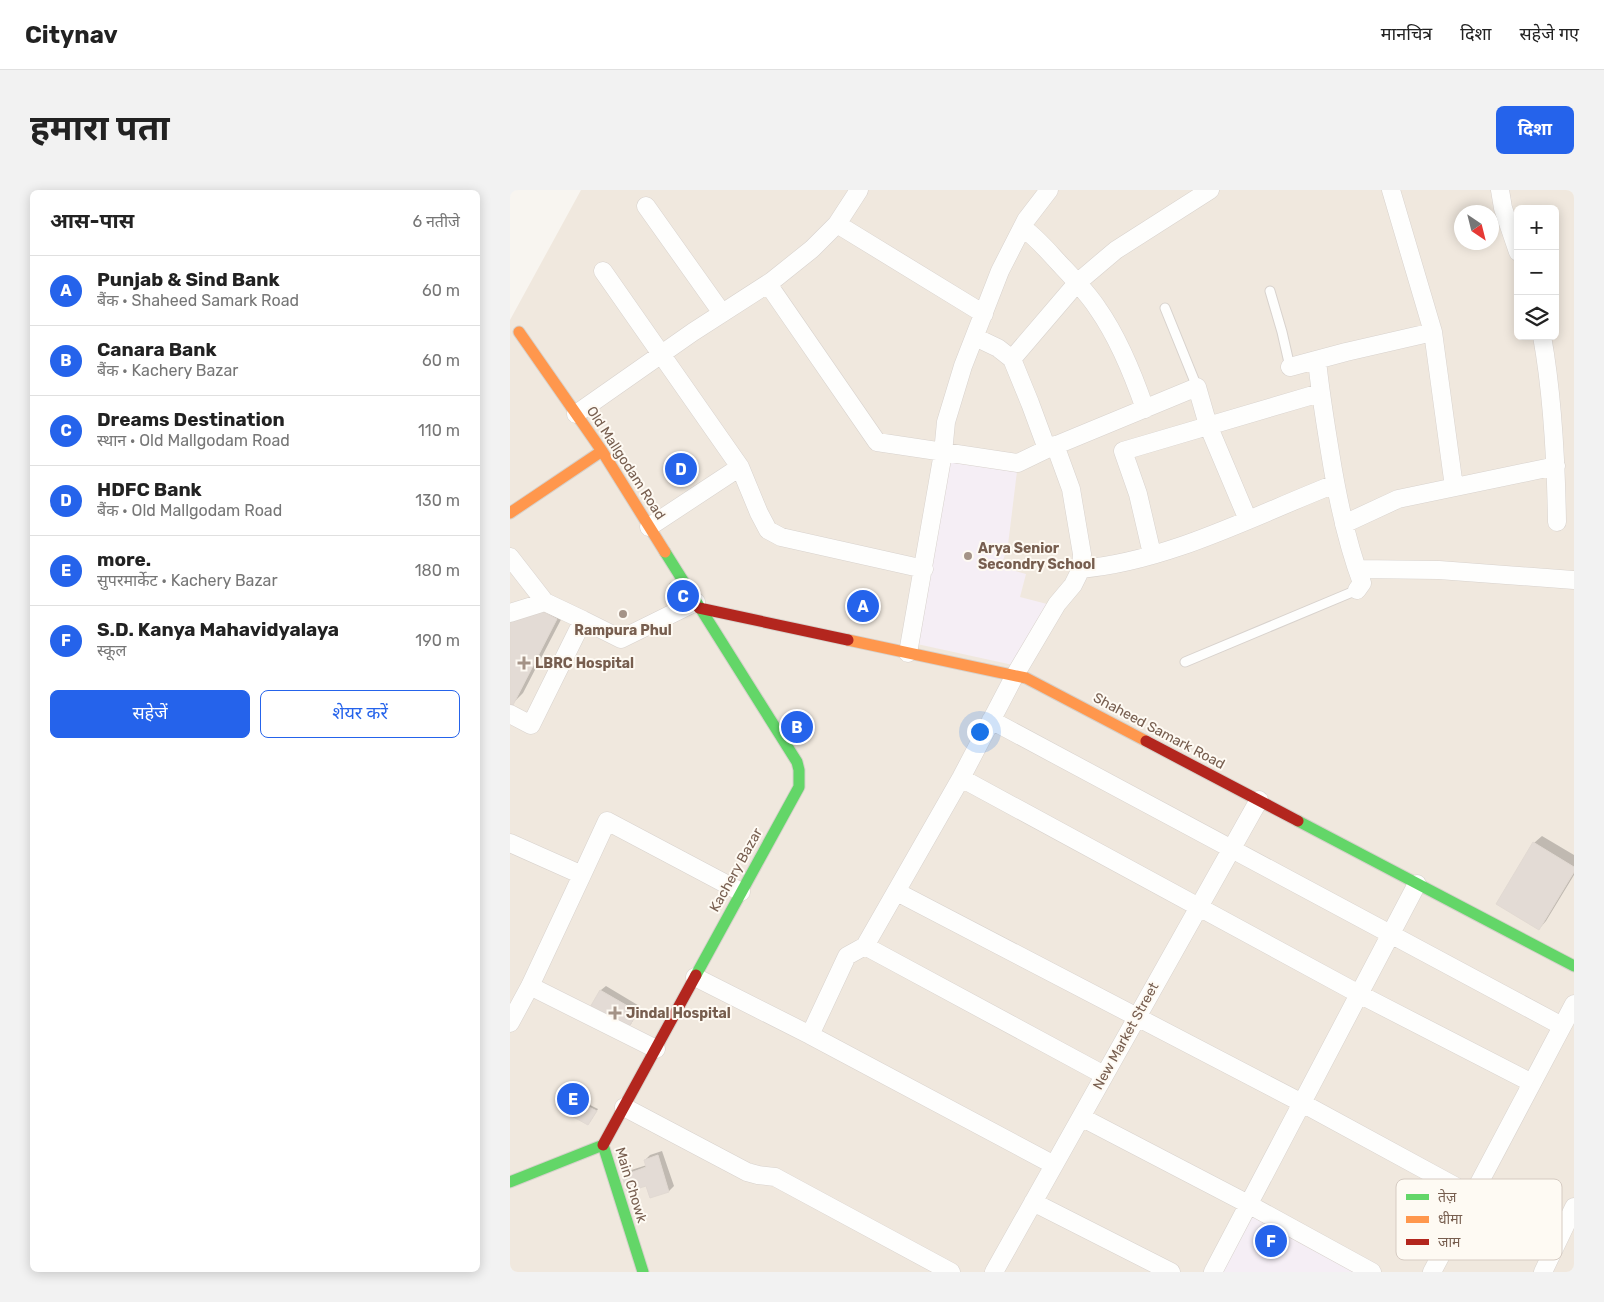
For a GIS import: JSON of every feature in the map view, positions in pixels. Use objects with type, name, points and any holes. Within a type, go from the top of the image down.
[{"type":"street","points":[[576,414],[661,354],[768,284],[812,249],[837,224],[859,190]]},
{"type":"street","points":[[908,653],[924,569],[943,453],[946,422],[963,366],[1000,272],[1026,220],[1048,190]]},
{"type":"street","points":[[1012,359],[1077,283],[1116,250],[1210,190]]},
{"type":"street","points":[[1391,190],[1433,332],[1454,487]]},
{"type":"street","points":[[1500,190],[1503,208],[1517,250]]},
{"type":"street","points":[[646,206],[722,313]]},
{"type":"street","points":[[837,224],[984,314]]},
{"type":"street","points":[[1022,228],[1033,235],[1097,307],[1114,333],[1135,379],[1145,409]]},
{"type":"street","points":[[603,271],[740,467],[768,530],[781,537],[924,569]]},
{"type":"street","points":[[768,284],[877,442],[1018,463],[1051,447],[1197,387],[1208,425],[1248,520]]},
{"type":"street","name":"Old Mallgodam Road","points":[[520,332],[602,451],[699,608]]},
{"type":"street","points":[[1290,368],[1433,332]]},
{"type":"street","points":[[810,1035],[847,956],[865,946],[961,778],[1015,674],[1057,604],[1073,585],[1081,569],[1082,554],[1071,490],[1030,403],[1012,359],[998,348],[975,337]]},
{"type":"street","points":[[1543,340],[1548,373],[1556,466],[1557,522]]},
{"type":"street","points":[[1317,360],[1320,393],[1335,484],[1344,524],[1362,583],[1357,590]]},
{"type":"street","points":[[1152,554],[1138,494],[1124,451],[1320,393]]},
{"type":"street","points":[[511,510],[602,451]]},
{"type":"street","points":[[1344,524],[1398,499],[1556,466]]},
{"type":"street","points":[[649,526],[740,467]]},
{"type":"street","points":[[1081,569],[1107,567],[1177,547],[1335,484]]},
{"type":"street","points":[[510,557],[544,602],[622,639],[699,608]]},
{"type":"street","points":[[1357,570],[1439,570],[1574,580]]},
{"type":"street","points":[[510,613],[544,602]]},
{"type":"street","name":"Shaheed Samark Road","points":[[699,608],[1015,674],[1026,678],[1574,966]]},
{"type":"street","name":"Kachery Bazar","points":[[604,1145],[798,787],[799,770],[797,762],[699,608]]},
{"type":"street","points":[[510,714],[531,725],[583,620]]},
{"type":"street","points":[[991,720],[1562,1026]]},
{"type":"street","points":[[961,778],[1359,994],[1532,1083]]},
{"type":"street","name":"New Market Street","points":[[994,1272],[1259,800]]},
{"type":"street","points":[[510,1024],[530,986],[607,821],[741,892]]},
{"type":"street","points":[[512,849],[582,875]]},
{"type":"street","points":[[1213,1272],[1418,884]]},
{"type":"street","points":[[897,892],[1302,1103],[1442,1179]]},
{"type":"street","points":[[865,946],[1104,1075]]},
{"type":"street","points":[[695,977],[810,1035],[1054,1165]]},
{"type":"street","points":[[530,986],[656,1050]]},
{"type":"street","points":[[1482,1179],[1574,1004]]},
{"type":"street","points":[[624,1107],[747,1172],[775,1177],[951,1272]]},
{"type":"street","points":[[1081,1117],[1248,1204],[1372,1272]]},
{"type":"street","name":"Main Chowk","points":[[510,1182],[604,1145],[643,1272]]},
{"type":"street","points":[[1033,1202],[1171,1272]]},
{"type":"street","points":[[1562,1232],[1574,1207]]},
{"type":"street","points":[[1432,1272],[1438,1260]]},
{"type":"street","points":[[1543,1272],[1549,1260]]},
{"type":"lane","points":[[1270,291],[1290,368]]},
{"type":"lane","points":[[1165,308],[1197,387]]},
{"type":"lane","points":[[1185,662],[1357,590]]},
{"type":"shaded area","points":[[581,190],[1574,190],[1574,1272],[510,1272],[510,320]]},
{"type":"shaded area","name":"Arya Senior Secondry School","points":[[949,456],[1018,463],[1008,545],[1001,567],[1026,574],[1020,597],[1047,604],[1013,665],[917,644]]},
{"type":"shaded area","points":[[1251,1210],[1365,1272],[1218,1272]]},
{"type":"building","points":[[538,609],[557,619],[513,705],[510,704],[510,619]]},
{"type":"building","points":[[1533,842],[1574,867],[1574,872],[1539,930],[1496,904]]},
{"type":"building","points":[[600,990],[638,1012],[626,1031],[589,1009]]},
{"type":"building","points":[[573,1099],[597,1111],[588,1125],[566,1113]]},
{"type":"building","points":[[658,1155],[669,1192],[650,1198],[646,1186],[627,1192],[622,1176],[646,1167],[644,1160]]},
{"type":"traffic: fast","points":[[665,552],[797,762],[799,770],[799,787],[696,975]]},
{"type":"traffic: fast","points":[[1298,821],[1574,966]]},
{"type":"traffic: fast","points":[[510,1182],[603,1145],[643,1272]]},
{"type":"traffic: slow","points":[[519,332],[602,451],[665,552]]},
{"type":"traffic: slow","points":[[510,513],[602,451]]},
{"type":"traffic: slow","points":[[848,640],[1026,678],[1146,741]]},
{"type":"traffic: jam","points":[[699,608],[848,640]]},
{"type":"traffic: jam","points":[[1146,741],[1298,821]]},
{"type":"traffic: jam","points":[[603,1145],[696,975]]},
{"type":"place","name":"HDFC Bank","points":[[681,469]]},
{"type":"place","name":"Arya Senior Secondry School","points":[[968,556]]},
{"type":"place","name":"Dreams Destination","points":[[683,596]]},
{"type":"place","name":"Punjab & Sind Bank","points":[[863,606]]},
{"type":"place","name":"Rampura Phul","points":[[623,614]]},
{"type":"place","name":"LBRC Hospital","points":[[524,663]]},
{"type":"place","name":"Canara Bank","points":[[797,727]]},
{"type":"place","name":"Jindal Hospital","points":[[615,1013]]},
{"type":"place","name":"more.","points":[[573,1099]]},
{"type":"place","name":"S.D. Kanya Mahavidyalaya","points":[[1271,1241]]}]
